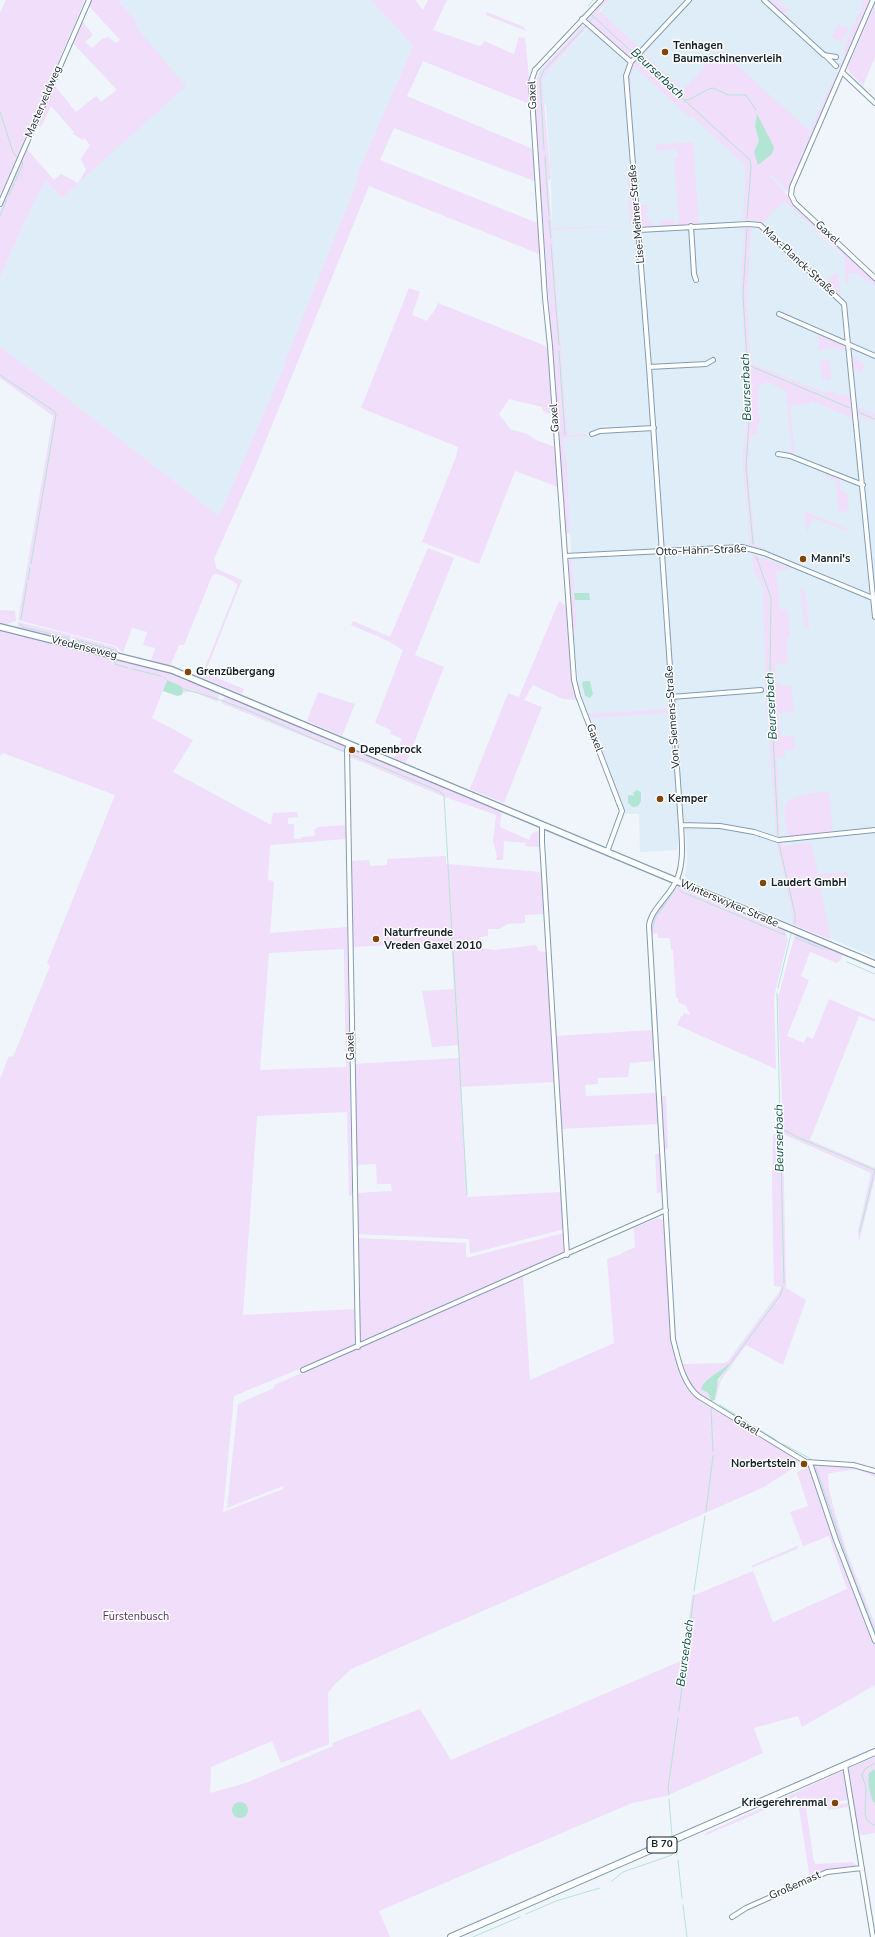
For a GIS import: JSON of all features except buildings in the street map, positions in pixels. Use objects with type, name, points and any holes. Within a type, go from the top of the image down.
[{"type":"main road","name":"B 70","points":[[451,1937],[875,1752]]},
{"type":"street","name":"Masterveldweg","points":[[0,204],[89,0]]},
{"type":"street","name":"Gaxel","points":[[601,0],[535,70],[531,82],[545,298],[550,346],[575,685],[622,811],[607,852]]},
{"type":"street","name":"Lise-Meitner-Straße","points":[[662,552],[639,230],[626,81],[627,70],[633,60],[689,0]]},
{"type":"street","points":[[764,0],[836,66]]},
{"type":"street","points":[[873,0],[842,72],[875,102]]},
{"type":"street","points":[[582,19],[633,60]]},
{"type":"street","points":[[824,55],[836,57]]},
{"type":"street","name":"Gaxel","points":[[842,72],[792,187],[791,195],[795,203],[875,278]]},
{"type":"street","name":"Max-Planck-Straße","points":[[639,230],[748,224],[763,227],[843,302],[846,309],[875,616]]},
{"type":"street","points":[[692,226],[694,274],[696,280]]},
{"type":"street","points":[[779,314],[875,356]]},
{"type":"street","points":[[649,368],[706,364],[713,360]]},
{"type":"street","points":[[592,434],[600,432],[654,428]]},
{"type":"street","points":[[778,454],[790,456],[863,485]]},
{"type":"street","name":"Otto-Hahn-Straße","points":[[565,556],[742,547],[754,549],[874,598]]},
{"type":"street","name":"Von-Siemens-Straße","points":[[662,552],[671,697],[682,825],[682,857],[676,881],[668,896],[652,915],[649,926],[666,1210]]},
{"type":"street","name":"Vredenseweg","points":[[0,627],[168,669],[349,744]]},
{"type":"street","points":[[671,697],[761,690]]},
{"type":"street","name":"Gaxel","points":[[349,744],[347,750],[350,987],[358,1347]]},
{"type":"street","name":"Winterswyker Straße","points":[[349,744],[875,964]]},
{"type":"street","points":[[682,825],[720,826],[754,832],[778,840],[875,830]]},
{"type":"street","points":[[542,826],[567,1255]]},
{"type":"street","name":"Gaxel","points":[[666,1210],[672,1319],[676,1351],[691,1390],[810,1463],[853,1465],[875,1472]]},
{"type":"street","points":[[303,1370],[567,1255],[666,1210]]},
{"type":"street","points":[[810,1463],[836,1540],[875,1641]]},
{"type":"street","points":[[846,1765],[873,1937]]},
{"type":"street","name":"Großemast","points":[[732,1917],[746,1908],[827,1872],[862,1868]]},
{"type":"shaded area","points":[[121,0],[371,0],[413,46],[358,172],[357,182],[283,369],[219,516],[0,346],[0,278],[30,210],[46,181],[62,198],[185,86],[135,27],[138,23],[120,3]]},
{"type":"shaded area","points":[[609,0],[867,0],[844,52],[838,72],[830,85],[786,187],[784,201],[875,286],[875,958],[830,938],[782,842],[776,842],[792,913],[792,924],[687,880],[685,876],[687,860],[686,832],[680,833],[677,850],[640,852],[639,814],[626,814],[579,690],[573,629],[577,629],[563,438],[568,437],[552,230],[551,179],[546,105],[543,105],[542,80],[589,27]]},
{"type":"shaded area","points":[[757,114],[774,147],[772,154],[758,165],[754,152],[759,141],[755,126]]},
{"type":"shaded area","points":[[574,593],[589,593],[590,600],[575,600]]},
{"type":"shaded area","points":[[167,680],[181,686],[183,690],[182,695],[177,696],[163,691]]},
{"type":"shaded area","points":[[585,681],[590,681],[593,694],[590,698],[585,696],[582,683]]},
{"type":"shaded area","points":[[637,790],[641,792],[641,801],[638,806],[633,807],[628,803],[628,796],[634,796],[633,793]]},
{"type":"shaded area","points":[[728,1364],[729,1366],[718,1379],[715,1400],[711,1401],[708,1393],[701,1389],[705,1382]]},
{"type":"shaded area","points":[[875,1769],[875,1803],[870,1794],[868,1780],[869,1773]]},
{"type":"shaded area","points":[[237,1802],[243,1802],[248,1807],[246,1816],[243,1818],[237,1818],[232,1813],[232,1807]]},
{"type":"green space","points":[[6,0],[85,0],[32,122],[34,125],[0,195],[0,13]]},
{"type":"green space","points":[[91,0],[121,0],[120,3],[138,23],[136,27],[186,86],[62,198],[46,181],[30,210],[0,278],[0,210],[27,149],[54,180],[61,174],[78,183],[86,170],[81,159],[90,145],[84,138],[83,140],[73,134],[74,132],[51,106],[41,127],[38,125],[54,85],[76,112],[96,96],[101,102],[117,90],[73,43],[82,21],[93,35],[85,42],[92,48],[101,40],[108,37],[116,43],[120,40],[88,5]]},
{"type":"green space","points":[[371,0],[415,0],[423,10],[428,0],[447,0],[433,30],[479,46],[482,45],[484,41],[514,54],[519,37],[525,38],[532,105],[423,61],[407,96],[535,150],[537,182],[394,128],[380,160],[540,224],[542,255],[369,186],[253,472],[214,559],[217,569],[242,580],[205,673],[244,689],[242,694],[203,678],[202,675],[237,587],[237,584],[221,575],[215,574],[212,576],[184,645],[179,645],[170,666],[151,661],[155,648],[143,645],[147,632],[132,628],[123,653],[116,646],[18,620],[53,416],[0,378],[0,346],[219,516],[283,369],[357,182],[358,172],[413,46]]},
{"type":"green space","points":[[603,0],[609,0],[599,11],[641,49],[631,59],[588,22],[587,16]]},
{"type":"green space","points":[[767,0],[781,0],[779,4],[789,9],[786,14],[796,25]]},
{"type":"green space","points":[[861,0],[872,0],[841,68],[838,67],[843,59],[846,41],[860,12],[863,10],[861,9],[863,3]]},
{"type":"green space","points":[[875,4],[875,57],[863,86],[849,71],[848,67]]},
{"type":"green space","points":[[487,12],[524,27],[526,31],[486,15]]},
{"type":"green space","points":[[838,24],[844,27],[845,25],[849,29],[841,42],[832,37]]},
{"type":"green space","points":[[582,25],[587,28],[542,80],[551,179],[548,180],[552,228],[630,225],[627,173],[630,173],[636,225],[552,230],[568,435],[586,434],[588,436],[563,438],[567,469],[570,533],[566,534],[536,122],[535,88],[540,71]]},
{"type":"green space","points":[[720,50],[810,131],[830,85],[838,72],[840,73],[790,190],[787,191],[772,175],[770,176],[794,203],[875,279],[875,286],[869,280],[867,282],[858,273],[848,274],[849,283],[846,283],[844,256],[784,201],[762,224],[746,222],[743,219],[746,166],[691,115],[690,118],[634,66],[630,78],[632,98],[628,83],[630,69],[636,60],[638,62],[643,53],[683,90]],"holes":[[[756,115],[758,116],[773,145],[754,149],[759,141],[755,129]]]},
{"type":"green space","points":[[693,142],[699,224],[659,226],[661,225],[660,220],[674,219],[675,224],[679,221],[674,158],[678,158],[677,149],[656,151],[655,145]]},
{"type":"green space","points":[[640,201],[641,205],[647,205],[648,213],[645,214],[646,220],[652,221],[653,226],[645,227],[640,221],[638,202]]},
{"type":"green space","points":[[744,228],[751,228],[753,230],[751,233],[747,302],[751,363],[823,392],[833,391],[837,395],[850,394],[852,418],[812,401],[810,404],[790,406],[795,455],[792,454],[786,391],[767,382],[761,384],[758,393],[760,423],[757,424],[758,433],[753,434],[752,437],[750,437],[748,467],[755,545],[770,552],[750,546],[743,468],[743,451],[748,412],[741,286]]},
{"type":"green space","points":[[835,273],[838,273],[840,297],[826,283]]},
{"type":"green space","points":[[409,288],[420,292],[412,315],[427,321],[438,303],[543,345],[548,349],[553,414],[544,412],[542,407],[509,399],[499,414],[510,429],[527,434],[536,440],[555,447],[558,487],[515,471],[479,564],[422,542],[456,457],[458,447],[361,408]]},
{"type":"green space","points":[[818,335],[845,345],[846,350],[842,350],[841,348],[819,350]]},
{"type":"green space","points":[[853,357],[865,365],[861,373],[855,374],[858,373],[857,368],[853,367]]},
{"type":"green space","points":[[830,360],[831,380],[822,380],[820,361]]},
{"type":"green space","points":[[857,393],[858,407],[875,414],[875,422],[859,416],[859,425]]},
{"type":"green space","points":[[825,473],[840,479],[840,489],[847,493],[849,513],[843,510],[839,513],[836,480],[832,481],[831,478],[827,478]]},
{"type":"green space","points":[[804,511],[848,529],[847,531],[813,518],[807,533]]},
{"type":"green space","points":[[428,548],[454,558],[415,655],[444,667],[406,763],[394,758],[402,739],[390,734],[391,730],[375,723],[403,650],[388,641],[351,625],[353,621],[390,637]]},
{"type":"green space","points":[[752,554],[791,569],[776,571],[780,610],[788,609],[790,637],[786,638],[788,663],[775,665],[776,683],[781,683],[781,686],[791,685],[794,712],[778,713],[781,736],[794,735],[795,749],[785,750],[785,757],[777,758],[780,837],[776,836],[766,700],[763,588],[754,571]]},
{"type":"green space","points":[[572,558],[577,629],[573,629],[567,561]]},
{"type":"green space","points":[[800,588],[803,588],[803,591],[805,591],[809,628],[805,629]]},
{"type":"green space","points":[[559,601],[567,607],[573,685],[577,698],[576,700],[563,699],[533,685],[524,700],[542,707],[504,803],[470,789],[508,693],[519,697]]},
{"type":"green space","points":[[0,610],[15,611],[16,621],[7,624],[0,623]]},
{"type":"green space","points":[[18,622],[71,635],[70,641],[17,629]]},
{"type":"green space","name":"Fürstenbusch","points":[[0,630],[168,671],[187,682],[188,679],[220,693],[217,702],[192,691],[182,693],[181,686],[167,680],[152,718],[193,740],[173,772],[271,825],[273,813],[297,812],[298,817],[288,818],[288,824],[294,824],[294,839],[315,836],[314,829],[317,829],[317,827],[346,825],[346,839],[270,845],[268,880],[273,881],[274,883],[270,933],[347,927],[352,1195],[349,1196],[347,1112],[257,1116],[243,1315],[354,1309],[355,1346],[234,1396],[223,1512],[283,1489],[283,1486],[227,1508],[238,1404],[274,1388],[274,1385],[523,1276],[530,1380],[614,1343],[607,1259],[622,1254],[635,1247],[634,1228],[658,1218],[664,1221],[670,1329],[675,1355],[685,1385],[694,1397],[709,1407],[803,1462],[762,1488],[351,1669],[334,1685],[328,1693],[329,1744],[281,1763],[272,1741],[211,1767],[210,1793],[246,1783],[333,1746],[332,1743],[420,1709],[451,1760],[683,1660],[692,1596],[753,1571],[773,1622],[847,1589],[829,1536],[803,1546],[790,1512],[808,1506],[797,1472],[809,1466],[840,1555],[875,1646],[875,1685],[802,1727],[798,1716],[754,1728],[763,1753],[666,1796],[632,1803],[379,1911],[390,1937],[0,1937],[0,1079],[9,1056],[13,1057],[50,966],[47,963],[115,795],[3,753],[0,756]],"holes":[[[344,949],[346,1067],[260,1070],[269,953]]]},
{"type":"green space","points":[[73,636],[115,647],[122,655],[71,643]]},
{"type":"green space","points":[[318,692],[355,704],[342,736],[307,721]]},
{"type":"green space","points":[[225,696],[345,746],[345,753],[221,703]]},
{"type":"green space","points":[[670,709],[671,713],[589,718],[587,714]]},
{"type":"green space","points":[[350,748],[502,811],[500,826],[502,828],[529,840],[532,833],[540,831],[541,847],[524,846],[527,843],[504,841],[503,860],[496,860],[497,856],[493,841],[496,815],[442,796],[350,757]]},
{"type":"green space","points":[[829,792],[833,832],[790,836],[787,833],[785,817],[785,807],[787,802],[797,796],[811,793]]},
{"type":"green space","points":[[776,842],[782,842],[783,846],[811,842],[818,874],[849,872],[843,887],[818,877],[831,940],[792,924],[792,913]]},
{"type":"green space","points":[[446,856],[446,864],[542,872],[544,914],[525,915],[525,923],[508,924],[499,929],[488,929],[488,936],[480,937],[481,948],[494,950],[536,945],[539,951],[546,952],[555,1082],[461,1087],[467,1197],[561,1192],[564,1229],[473,1253],[470,1253],[469,1239],[357,1234],[356,1193],[392,1191],[391,1184],[377,1184],[376,1164],[355,1165],[353,1064],[459,1058],[459,1045],[432,1047],[422,991],[454,989],[451,942],[353,947],[352,861],[369,860],[370,866],[387,865],[387,859]]},
{"type":"green space","points":[[677,885],[784,930],[788,939],[774,997],[776,1069],[677,1025],[684,1013],[690,1015],[686,1006],[678,1002],[678,998],[676,998],[673,950],[671,950],[670,938],[658,938],[657,933],[650,934],[650,926],[654,914]]},
{"type":"green space","points":[[795,934],[843,954],[837,963],[810,952],[801,976],[809,980],[787,1036],[804,1043],[807,1036],[813,1039],[829,999],[875,1019],[875,1022],[859,1016],[810,1140],[875,1168],[875,1177],[859,1242],[858,1231],[871,1173],[783,1134],[778,998]]},
{"type":"green space","points":[[657,1004],[661,1096],[666,1096],[668,1148],[664,1150],[654,1005]]},
{"type":"green space","points":[[653,1030],[655,1061],[630,1063],[628,1077],[598,1078],[598,1084],[585,1085],[586,1096],[656,1093],[658,1124],[560,1129],[555,1036]]},
{"type":"green space","points":[[773,1134],[783,1134],[786,1288],[806,1300],[783,1365],[746,1345],[721,1380],[715,1400],[718,1382],[729,1366],[728,1365],[709,1378],[703,1385],[701,1389],[708,1393],[711,1401],[700,1394],[692,1386],[687,1377],[683,1364],[724,1363],[728,1361],[779,1292],[781,1287],[774,1286],[772,1184]]},
{"type":"green space","points":[[655,1154],[660,1154],[662,1192],[657,1193]]},
{"type":"green space","points":[[564,1233],[565,1254],[360,1344],[358,1238],[466,1243],[466,1258]]},
{"type":"green space","points":[[815,1465],[849,1466],[875,1473],[875,1477],[857,1469],[828,1474],[829,1490],[848,1555],[875,1624],[875,1639],[813,1469]]},
{"type":"green space","points":[[799,1545],[797,1549],[751,1568],[753,1565]]},
{"type":"green space","points":[[875,1757],[875,1769],[868,1777],[870,1793],[875,1803],[875,1833],[863,1835],[857,1833],[848,1772],[849,1768]]},
{"type":"green space","points":[[843,1771],[846,1777],[847,1800],[834,1802],[835,1805],[848,1803],[848,1807],[828,1810],[827,1804],[806,1808],[814,1862],[816,1864],[852,1862],[855,1863],[856,1868],[831,1871],[810,1879],[797,1796],[704,1836],[706,1833]]},
{"type":"waterway","name":"Beurserbach","points":[[588,6],[593,0]]},
{"type":"waterway","points":[[846,66],[875,1]]},
{"type":"waterway","name":"Beurserbach","points":[[591,14],[635,55]]},
{"type":"waterway","name":"Beurserbach","points":[[590,21],[593,17]]},
{"type":"waterway","points":[[544,150],[540,79],[544,70],[586,26]]},
{"type":"waterway","name":"Beurserbach","points":[[637,57],[750,160],[751,167],[747,219]]},
{"type":"waterway","points":[[848,74],[852,77]]},
{"type":"waterway","points":[[854,79],[868,92]]},
{"type":"waterway","points":[[685,100],[713,88],[728,95],[746,95],[756,110]]},
{"type":"waterway","points":[[870,94],[875,99]]},
{"type":"waterway","points":[[0,112],[13,152],[17,158]]},
{"type":"waterway","points":[[545,156],[549,216]]},
{"type":"waterway","points":[[9,195],[23,164],[22,161]]},
{"type":"waterway","points":[[0,216],[7,199]]},
{"type":"waterway","points":[[549,220],[551,238]]},
{"type":"waterway","name":"Beurserbach","points":[[747,229],[743,295],[750,409],[746,467],[753,544]]},
{"type":"waterway","points":[[551,245],[559,345]]},
{"type":"waterway","points":[[559,351],[565,435]]},
{"type":"waterway","points":[[748,365],[850,408]]},
{"type":"waterway","points":[[0,375],[54,411],[56,415],[31,564]]},
{"type":"waterway","points":[[860,413],[875,419]]},
{"type":"waterway","name":"Beurserbach","points":[[756,556],[771,598],[770,672],[778,835]]},
{"type":"waterway","points":[[28,580],[30,568]]},
{"type":"waterway","points":[[21,619],[27,583]]},
{"type":"waterway","points":[[20,624],[23,627],[69,638]]},
{"type":"waterway","points":[[73,639],[115,650],[116,653]]},
{"type":"waterway","points":[[114,659],[115,664],[128,668]]},
{"type":"waterway","points":[[132,669],[161,676]]},
{"type":"waterway","points":[[183,689],[224,701],[345,752]]},
{"type":"waterway","points":[[348,753],[439,791],[444,795],[467,1195]]},
{"type":"waterway","name":"Beurserbach","points":[[779,844],[795,914],[795,924]]},
{"type":"waterway","points":[[652,930],[656,917],[675,890]]},
{"type":"waterway","points":[[680,891],[785,935]]},
{"type":"waterway","name":"Beurserbach","points":[[778,988],[791,934]]},
{"type":"waterway","points":[[796,938],[823,949]]},
{"type":"waterway","points":[[847,962],[875,974]]},
{"type":"waterway","points":[[650,986],[652,1028]]},
{"type":"waterway","name":"Beurserbach","points":[[777,993],[784,1283]]},
{"type":"waterway","points":[[653,1031],[654,1058]]},
{"type":"waterway","points":[[779,1127],[797,1137],[875,1170]]},
{"type":"waterway","points":[[860,1231],[875,1170]]},
{"type":"waterway","name":"Beurserbach","points":[[729,1365],[780,1296],[783,1287]]},
{"type":"waterway","points":[[720,1405],[749,1423]]},
{"type":"waterway","name":"Beurserbach","points":[[711,1408],[713,1451]]},
{"type":"waterway","points":[[754,1426],[776,1440]]},
{"type":"waterway","points":[[783,1444],[811,1459]]},
{"type":"waterway","name":"Beurserbach","points":[[706,1511],[713,1456]]},
{"type":"waterway","points":[[816,1468],[852,1573],[875,1632]]},
{"type":"waterway","name":"Beurserbach","points":[[694,1591],[705,1516]]},
{"type":"waterway","name":"Beurserbach","points":[[679,1711],[694,1595]]},
{"type":"waterway","name":"Beurserbach","points":[[669,1795],[668,1788],[678,1718]]},
{"type":"waterway","points":[[875,1763],[865,1769],[862,1775],[866,1788],[865,1814],[867,1820],[875,1825]]},
{"type":"waterway","name":"Beurserbach","points":[[669,1799],[672,1836]]},
{"type":"waterway","name":"Beurserbach","points":[[677,1850],[677,1855]]},
{"type":"waterway","points":[[612,1881],[623,1872],[672,1855]]},
{"type":"waterway","name":"Beurserbach","points":[[678,1860],[682,1898]]},
{"type":"waterway","points":[[526,1914],[556,1901],[600,1888]]},
{"type":"waterway","name":"Beurserbach","points":[[683,1905],[687,1937]]},
{"type":"waterway","points":[[473,1937],[520,1917]]},
{"type":"place","name":"Tenhagen Baumaschinenverleih","points":[[665,52]]},
{"type":"place","name":"Manni's","points":[[803,559]]},
{"type":"place","name":"Grenzübergang","points":[[188,672]]},
{"type":"place","name":"Depenbrock","points":[[352,750]]},
{"type":"place","name":"Kemper","points":[[660,799]]},
{"type":"place","name":"Laudert GmbH","points":[[763,883]]},
{"type":"place","name":"Naturfreunde Vreden Gaxel 2010","points":[[376,939]]},
{"type":"place","name":"Norbertstein","points":[[804,1464]]},
{"type":"place","name":"Kriegerehrenmal","points":[[835,1803]]}]
